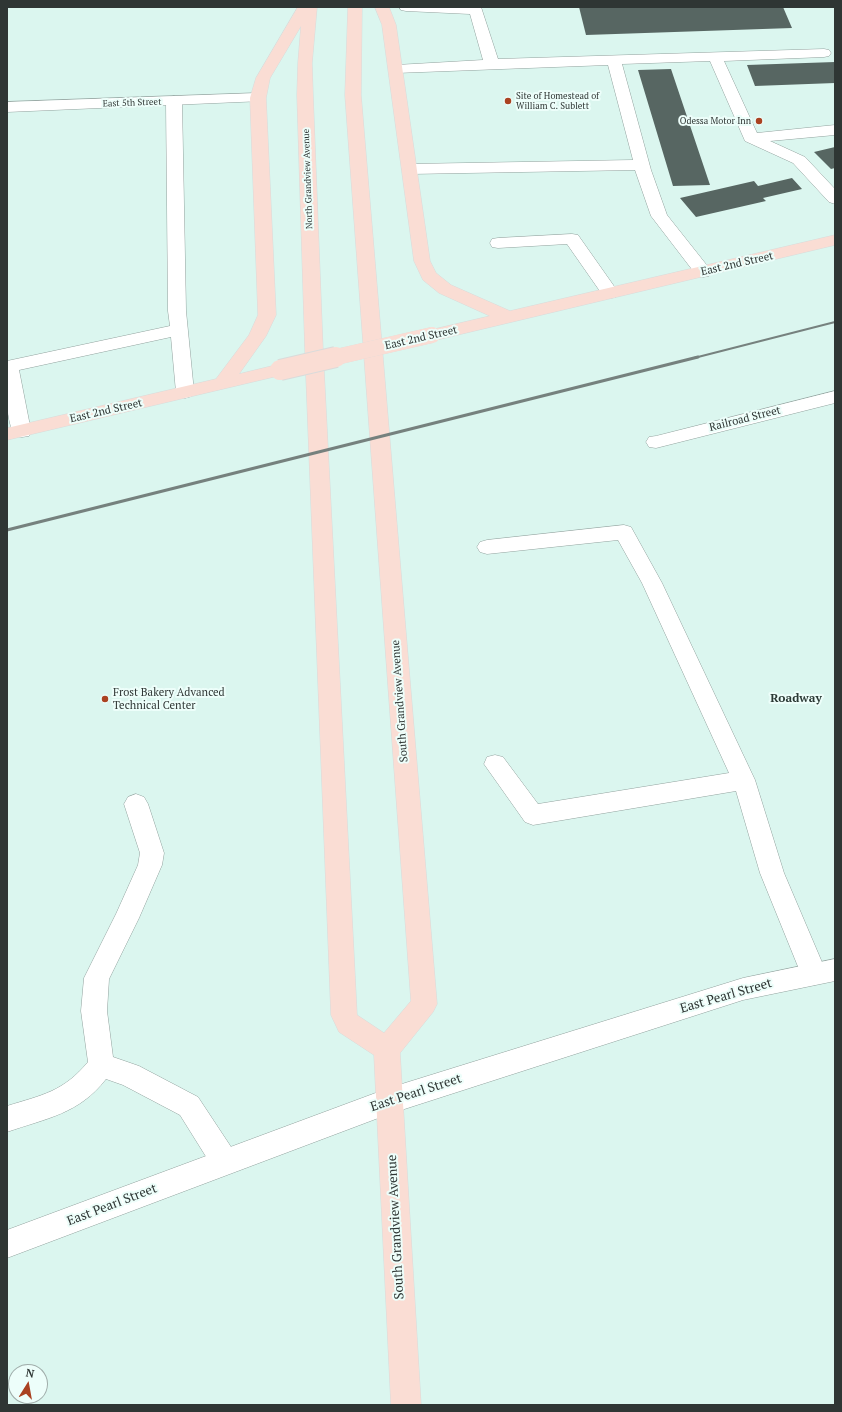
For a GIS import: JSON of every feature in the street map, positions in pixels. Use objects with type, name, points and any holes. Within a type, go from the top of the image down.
[{"type":"main road","points":[[223,383],[257,336],[267,315],[258,98],[263,78],[305,7]]},
{"type":"main road","name":"North Grandview Avenue","points":[[310,7],[305,63],[305,96],[314,351],[344,1014],[348,1024],[387,1049]]},
{"type":"main road","name":"South Grandview Avenue","points":[[355,7],[353,95],[424,1004],[387,1049],[388,1101],[406,1405]]},
{"type":"main road","points":[[382,7],[390,25],[422,261],[429,276],[445,289],[508,317]]},
{"type":"main road","name":"East 2nd Street","points":[[14,432],[835,240]]},
{"type":"street","points":[[406,7],[476,10],[492,64]]},
{"type":"street","points":[[396,69],[824,52]]},
{"type":"street","points":[[715,56],[751,138],[799,160],[835,199]]},
{"type":"street","points":[[614,60],[642,165],[659,216],[703,272]]},
{"type":"street","name":"East 5th Street","points":[[7,107],[258,98]]},
{"type":"street","points":[[174,101],[177,311],[185,392]]},
{"type":"street","points":[[751,138],[835,130]]},
{"type":"street","points":[[410,169],[642,165]]},
{"type":"street","points":[[498,243],[572,239],[610,293]]},
{"type":"street","points":[[14,432],[9,366],[179,330]]},
{"type":"street","name":"Railroad Street","points":[[656,442],[835,397]]},
{"type":"street","points":[[487,547],[624,532],[652,583],[744,780],[772,872],[825,972]]},
{"type":"street","points":[[495,764],[533,815],[744,780]]},
{"type":"street","points":[[7,1119],[64,1100],[86,1084],[101,1065],[94,1011],[97,978],[127,918],[150,865],[152,853],[136,804]]},
{"type":"street","name":"East Pearl Street","points":[[7,1244],[388,1101],[743,989],[825,972]]},
{"type":"street","points":[[101,1065],[130,1075],[189,1106],[225,1162]]},
{"type":"shaded area","points":[[7,7],[835,7],[835,1405],[7,1405]]},
{"type":"building","points":[[579,7],[783,7],[792,28],[586,35]]},
{"type":"building","points":[[835,62],[835,83],[755,86],[747,65]]},
{"type":"building","points":[[671,69],[710,185],[673,186],[638,70]]},
{"type":"building","points":[[835,147],[835,168],[831,169],[814,152]]},
{"type":"building","points":[[792,178],[802,189],[763,198],[766,201],[696,217],[680,198],[754,181],[758,186]]},
{"type":"railway","points":[[694,358],[835,322]]},
{"type":"railway","points":[[7,530],[698,357]]},
{"type":"place","name":"Site of Homestead of William C. Sublett","points":[[508,101]]},
{"type":"place","name":"Odessa Motor Inn","points":[[759,121]]},
{"type":"place","name":"Frost Bakery Advanced Technical Center","points":[[105,699]]},
{"type":"district","name":"Roadway","points":[[796,699]]}]
